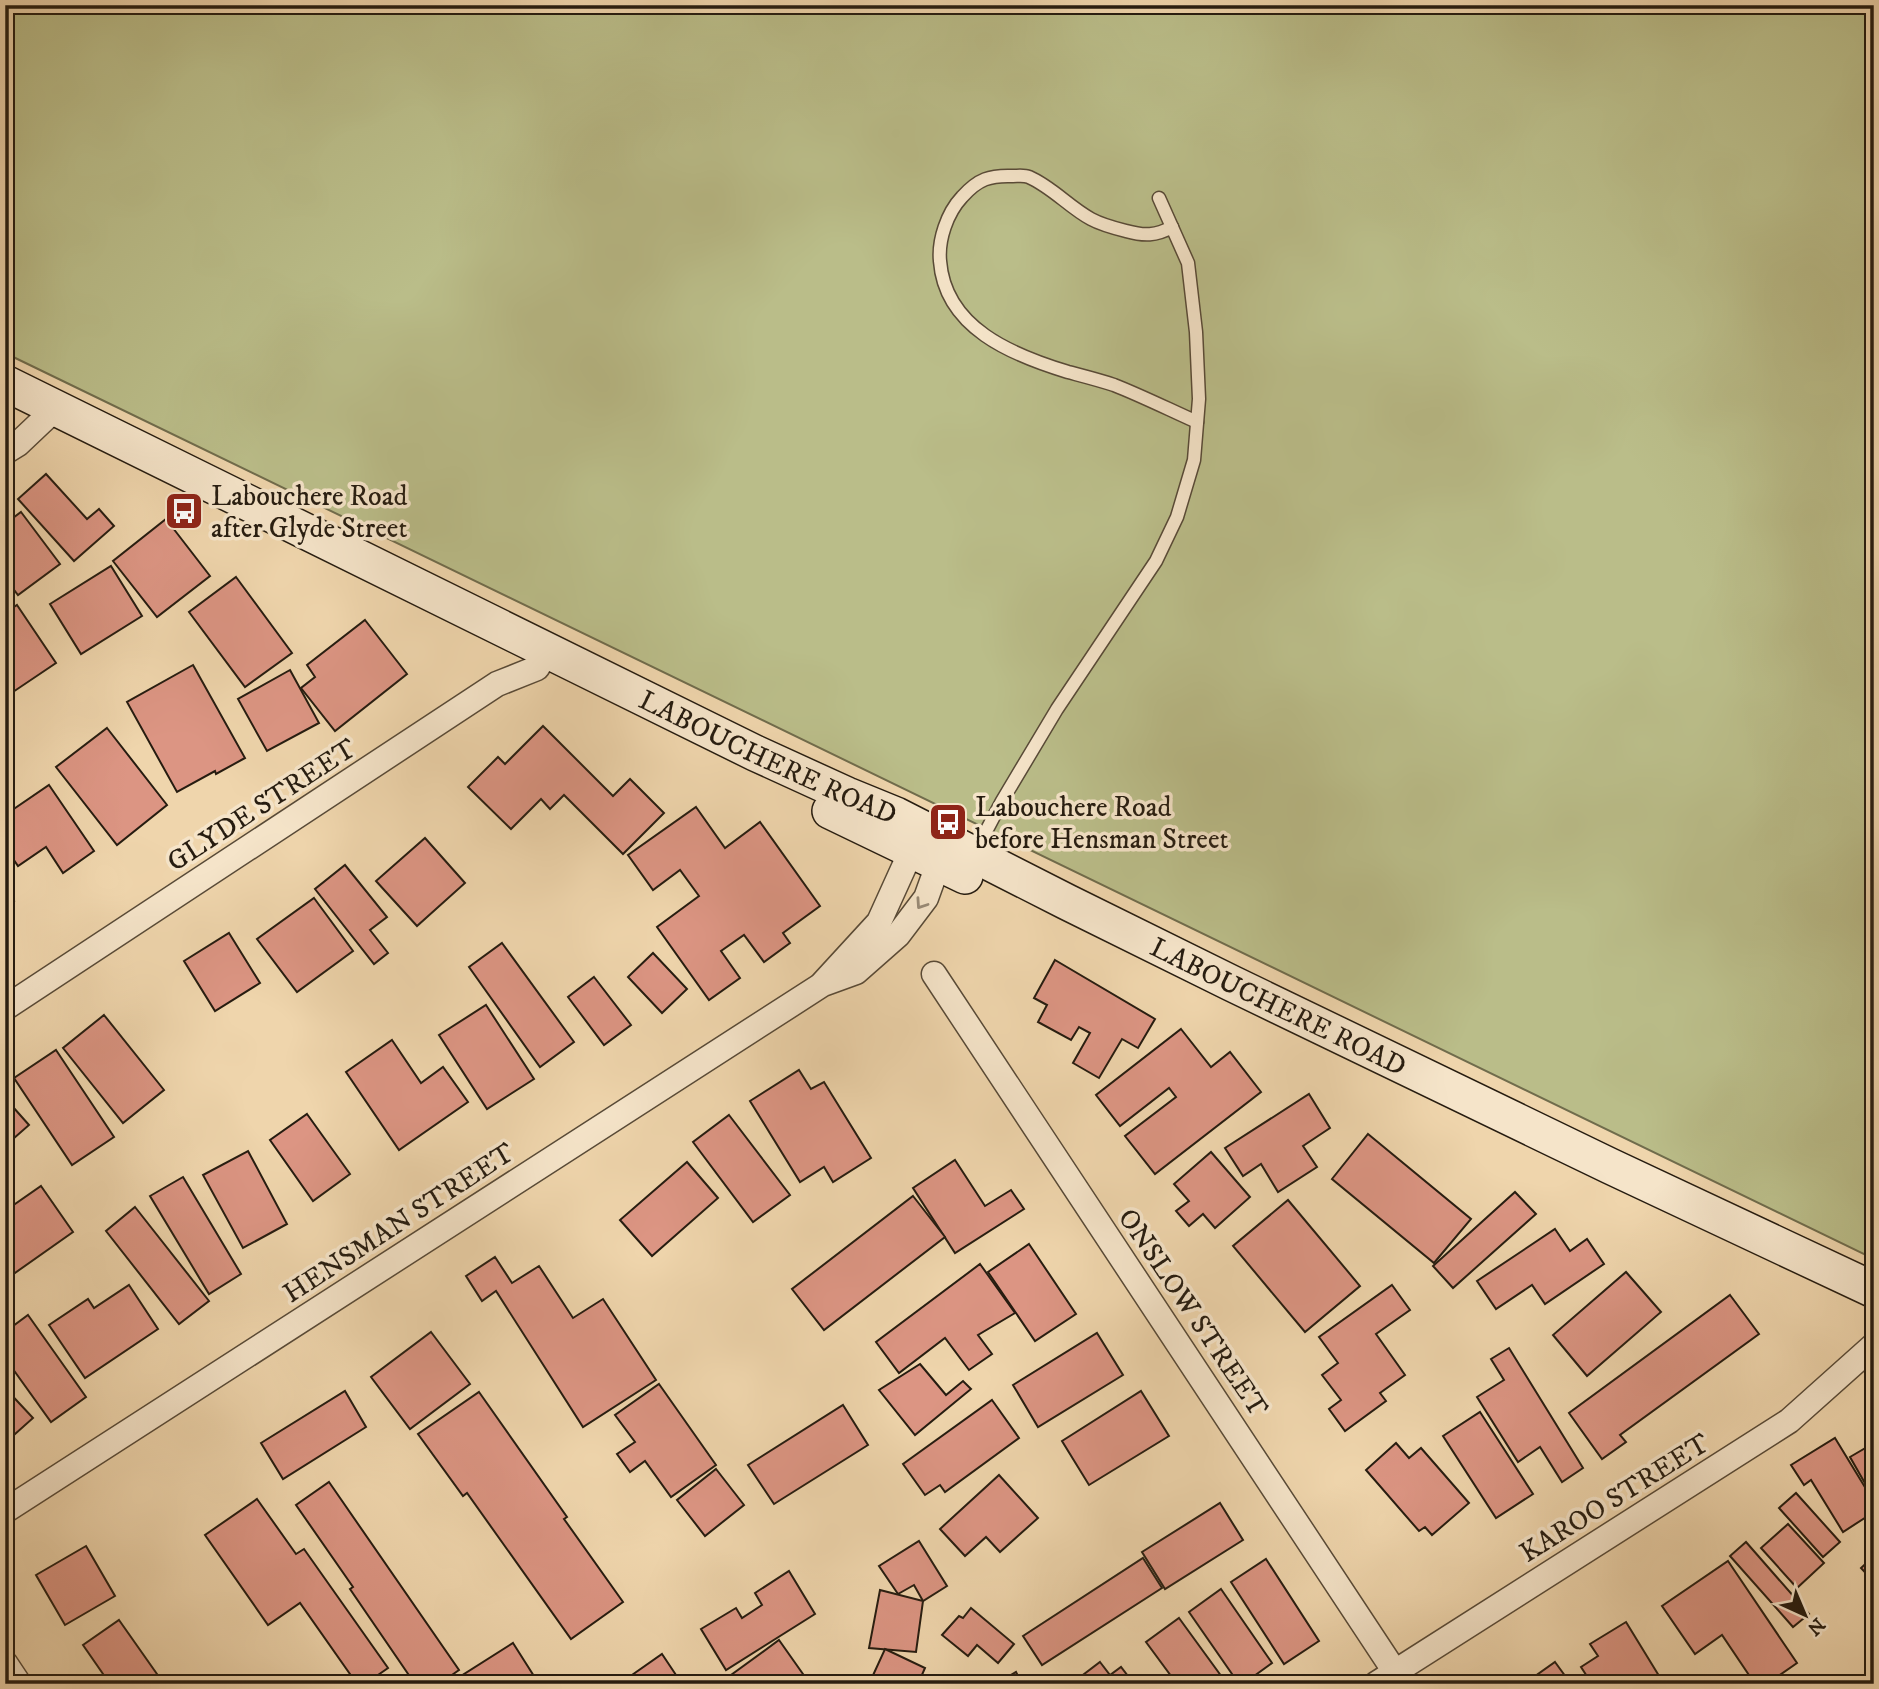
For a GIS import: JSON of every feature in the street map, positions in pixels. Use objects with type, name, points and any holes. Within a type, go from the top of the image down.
[{"type":"main road","name":"LABOUCHERE ROAD","points":[[5,383],[48,416],[542,660],[944,853],[1231,983],[1874,1290]]},
{"type":"main road","name":"LABOUCHERE ROAD","points":[[5,408],[48,416]]},
{"type":"main road","name":"LABOUCHERE ROAD","points":[[944,853],[1417,1095],[1874,1313]]},
{"type":"street","points":[[5,452],[18,444],[48,416]]},
{"type":"street","name":"GLYDE STREET","points":[[5,1008],[497,684],[542,660]]},
{"type":"street","name":"HENSMAN STREET","points":[[5,1511],[822,984],[856,972],[898,935],[926,898],[944,853]]},
{"type":"street","name":"ONSLOW STREET","points":[[934,974],[1391,1679]]},
{"type":"street","name":"KAROO STREET","points":[[1391,1679],[1789,1421],[1874,1345]]},
{"type":"street","points":[[5,1662],[19,1684]]},
{"type":"lane","points":[[1172,227],[1161,233],[1142,235],[1111,228],[1089,218],[1027,176],[994,175],[973,185],[957,202],[945,226],[939,255],[941,279],[955,306],[971,324],[993,341],[1065,371],[1113,385],[1197,422]]},
{"type":"lane","points":[[944,853],[982,839],[1057,709],[1156,561],[1177,517],[1194,460],[1199,399],[1196,332],[1188,264],[1159,198]]},
{"type":"green space","points":[[5,5],[1874,5],[1874,1259],[5,353]]},
{"type":"building","points":[[46,474],[87,519],[99,509],[114,526],[74,561],[18,499]]},
{"type":"building","points":[[21,512],[60,564],[18,595],[5,578],[5,524]]},
{"type":"building","points":[[166,519],[210,576],[157,617],[113,561]]},
{"type":"building","points":[[111,566],[142,616],[81,654],[50,604]]},
{"type":"building","points":[[236,577],[292,653],[245,687],[189,612]]},
{"type":"building","points":[[17,605],[56,663],[10,694],[5,687],[5,613]]},
{"type":"building","points":[[365,620],[407,674],[335,731],[301,688],[315,677],[307,665]]},
{"type":"building","points":[[193,665],[245,758],[177,792],[127,702]]},
{"type":"building","points":[[290,670],[319,723],[267,751],[238,699]]},
{"type":"building","points":[[543,726],[613,796],[630,779],[664,813],[623,854],[564,795],[550,809],[541,799],[511,829],[468,787],[498,757],[505,764]]},
{"type":"building","points":[[107,728],[167,805],[117,845],[56,767]]},
{"type":"building","points":[[49,785],[94,851],[63,873],[46,847],[18,866],[5,847],[5,815]]},
{"type":"building","points":[[696,807],[725,848],[760,822],[820,906],[783,933],[790,943],[764,962],[744,935],[721,951],[740,978],[709,1000],[657,927],[699,896],[680,870],[653,890],[628,855]]},
{"type":"building","points":[[425,838],[465,883],[417,926],[376,881]]},
{"type":"building","points":[[345,865],[387,917],[370,930],[388,953],[374,964],[315,889]]},
{"type":"building","points":[[5,887],[14,901],[5,907]]},
{"type":"building","points":[[314,898],[353,951],[297,992],[257,939]]},
{"type":"building","points":[[229,933],[260,983],[215,1011],[184,961]]},
{"type":"building","points":[[502,943],[574,1042],[540,1067],[469,967]]},
{"type":"building","points":[[653,953],[687,989],[662,1013],[628,977]]},
{"type":"building","points":[[1055,960],[1155,1019],[1138,1048],[1122,1039],[1099,1078],[1073,1063],[1090,1033],[1079,1027],[1071,1040],[1038,1022],[1047,1005],[1034,998]]},
{"type":"building","points":[[594,977],[631,1025],[604,1045],[568,997]]},
{"type":"building","points":[[486,1005],[534,1079],[487,1109],[439,1035]]},
{"type":"building","points":[[104,1015],[164,1090],[123,1123],[63,1048]]},
{"type":"building","points":[[1181,1029],[1211,1067],[1230,1052],[1261,1092],[1155,1174],[1125,1136],[1176,1097],[1169,1088],[1120,1126],[1096,1095]]},
{"type":"building","points":[[392,1040],[421,1083],[443,1067],[468,1102],[399,1150],[346,1072]]},
{"type":"building","points":[[56,1050],[114,1137],[72,1165],[14,1078]]},
{"type":"building","points":[[799,1070],[811,1089],[824,1082],[871,1158],[833,1182],[824,1167],[800,1182],[750,1101]]},
{"type":"building","points":[[1309,1094],[1330,1128],[1303,1146],[1317,1167],[1278,1192],[1261,1164],[1243,1176],[1225,1148]]},
{"type":"building","points":[[5,1098],[29,1125],[5,1146]]},
{"type":"building","points":[[307,1114],[350,1174],[313,1201],[270,1140]]},
{"type":"building","points":[[729,1115],[790,1195],[753,1222],[693,1142]]},
{"type":"building","points":[[1368,1134],[1471,1219],[1434,1263],[1332,1179]]},
{"type":"building","points":[[248,1151],[287,1224],[243,1248],[203,1175]]},
{"type":"building","points":[[1211,1152],[1250,1197],[1215,1228],[1203,1214],[1189,1226],[1176,1211],[1189,1201],[1174,1184]]},
{"type":"building","points":[[955,1160],[985,1206],[1011,1190],[1024,1209],[955,1253],[913,1188]]},
{"type":"building","points":[[687,1162],[718,1198],[652,1256],[620,1220]]},
{"type":"building","points":[[183,1177],[241,1274],[209,1294],[150,1196]]},
{"type":"building","points":[[41,1186],[73,1232],[5,1280],[5,1211]]},
{"type":"building","points":[[1515,1192],[1536,1214],[1453,1288],[1433,1266]]},
{"type":"building","points":[[913,1196],[945,1237],[824,1330],[792,1289]]},
{"type":"building","points":[[1288,1200],[1360,1286],[1305,1332],[1233,1246]]},
{"type":"building","points":[[135,1207],[209,1301],[179,1324],[106,1231]]},
{"type":"building","points":[[1555,1229],[1570,1251],[1587,1239],[1604,1264],[1545,1304],[1532,1285],[1496,1309],[1477,1281]]},
{"type":"building","points":[[1029,1244],[1076,1314],[1035,1341],[988,1272]]},
{"type":"building","points":[[495,1257],[512,1283],[539,1266],[573,1318],[603,1299],[656,1380],[583,1427],[496,1291],[482,1301],[466,1276]]},
{"type":"building","points":[[980,1264],[1015,1313],[978,1335],[992,1354],[969,1370],[945,1338],[899,1373],[876,1342]]},
{"type":"building","points":[[1626,1272],[1661,1312],[1587,1376],[1553,1335]]},
{"type":"building","points":[[129,1285],[158,1329],[85,1378],[49,1325],[88,1299],[94,1308]]},
{"type":"building","points":[[1392,1285],[1410,1310],[1376,1334],[1405,1375],[1380,1393],[1386,1401],[1345,1431],[1329,1409],[1341,1400],[1322,1375],[1338,1363],[1319,1337]]},
{"type":"building","points":[[1730,1295],[1759,1334],[1620,1435],[1626,1442],[1602,1459],[1569,1413]]},
{"type":"building","points":[[28,1315],[86,1397],[51,1422],[5,1358],[5,1332]]},
{"type":"building","points":[[431,1332],[470,1384],[410,1429],[371,1377]]},
{"type":"building","points":[[1097,1333],[1123,1375],[1038,1427],[1013,1385]]},
{"type":"building","points":[[1509,1348],[1583,1468],[1562,1482],[1540,1447],[1518,1462],[1477,1397],[1504,1380],[1491,1359]]},
{"type":"building","points":[[920,1364],[946,1395],[963,1381],[971,1389],[915,1435],[879,1390]]},
{"type":"building","points":[[659,1384],[716,1465],[671,1497],[645,1461],[630,1472],[617,1454],[635,1442],[615,1415]]},
{"type":"building","points":[[5,1388],[33,1418],[5,1443]]},
{"type":"building","points":[[345,1391],[366,1427],[283,1479],[261,1443]]},
{"type":"building","points":[[1141,1391],[1169,1436],[1089,1485],[1062,1441]]},
{"type":"building","points":[[479,1392],[623,1602],[571,1639],[467,1493],[463,1496],[418,1434]]},
{"type":"building","points":[[992,1400],[1019,1438],[945,1492],[940,1485],[925,1495],[903,1464]]},
{"type":"building","points":[[843,1405],[868,1445],[774,1504],[748,1465]]},
{"type":"building","points":[[1480,1412],[1533,1494],[1496,1518],[1443,1436]]},
{"type":"building","points":[[1835,1438],[1874,1502],[1874,1512],[1843,1532],[1811,1480],[1804,1485],[1791,1465]]},
{"type":"building","points":[[1396,1443],[1409,1458],[1421,1448],[1469,1503],[1432,1535],[1425,1527],[1419,1531],[1366,1470]]},
{"type":"building","points":[[1874,1443],[1874,1499],[1850,1457]]},
{"type":"building","points":[[716,1469],[744,1505],[705,1536],[677,1500]]},
{"type":"building","points":[[999,1475],[1038,1518],[1000,1552],[986,1537],[965,1556],[940,1529]]},
{"type":"building","points":[[329,1482],[459,1670],[439,1684],[415,1684],[296,1505]]},
{"type":"building","points":[[1796,1493],[1840,1542],[1823,1557],[1779,1508]]},
{"type":"building","points":[[257,1499],[296,1554],[304,1549],[388,1668],[365,1684],[357,1684],[300,1603],[268,1625],[205,1535]]},
{"type":"building","points":[[1220,1503],[1243,1540],[1165,1589],[1142,1552]]},
{"type":"building","points":[[1788,1524],[1824,1563],[1797,1588],[1761,1548]]},
{"type":"building","points":[[919,1541],[947,1586],[923,1601],[914,1585],[898,1594],[879,1566]]},
{"type":"building","points":[[1746,1542],[1809,1614],[1793,1627],[1730,1556]]},
{"type":"building","points":[[86,1546],[115,1596],[65,1625],[36,1575]]},
{"type":"building","points":[[1874,1556],[1874,1582],[1861,1568]]},
{"type":"building","points":[[1143,1558],[1162,1588],[1042,1665],[1023,1636]]},
{"type":"building","points":[[1266,1559],[1319,1641],[1284,1664],[1231,1582]]},
{"type":"building","points":[[1728,1561],[1797,1663],[1767,1684],[1755,1684],[1722,1635],[1695,1654],[1662,1606]]},
{"type":"building","points":[[789,1571],[815,1614],[726,1670],[701,1629],[736,1608],[742,1618],[762,1605],[755,1593]]},
{"type":"building","points":[[1221,1589],[1272,1663],[1243,1684],[1239,1684],[1189,1612]]},
{"type":"building","points":[[880,1590],[923,1601],[916,1652],[869,1648]]},
{"type":"building","points":[[971,1608],[1014,1644],[998,1663],[977,1645],[968,1656],[942,1635],[959,1616],[963,1618]]},
{"type":"building","points":[[1179,1618],[1227,1684],[1177,1684],[1146,1642]]},
{"type":"building","points":[[119,1620],[164,1684],[110,1684],[83,1645]]},
{"type":"building","points":[[1626,1622],[1664,1684],[1592,1684],[1581,1667],[1598,1656],[1590,1644]]},
{"type":"building","points":[[779,1640],[810,1684],[737,1684],[731,1675]]},
{"type":"building","points":[[513,1643],[539,1684],[450,1683]]},
{"type":"building","points":[[885,1649],[925,1668],[918,1684],[869,1684]]},
{"type":"building","points":[[662,1654],[682,1684],[638,1684],[632,1675]]},
{"type":"building","points":[[1100,1662],[1110,1675],[1121,1667],[1134,1684],[1071,1684]]},
{"type":"building","points":[[1555,1662],[1571,1684],[1524,1684]]},
{"type":"building","points":[[1016,1672],[1022,1684],[996,1684]]},
{"type":"place","name":"Labouchere Road after Glyde Street","points":[[184,511]]},
{"type":"place","name":"Labouchere Road before Hensman Street","points":[[948,822]]}]
